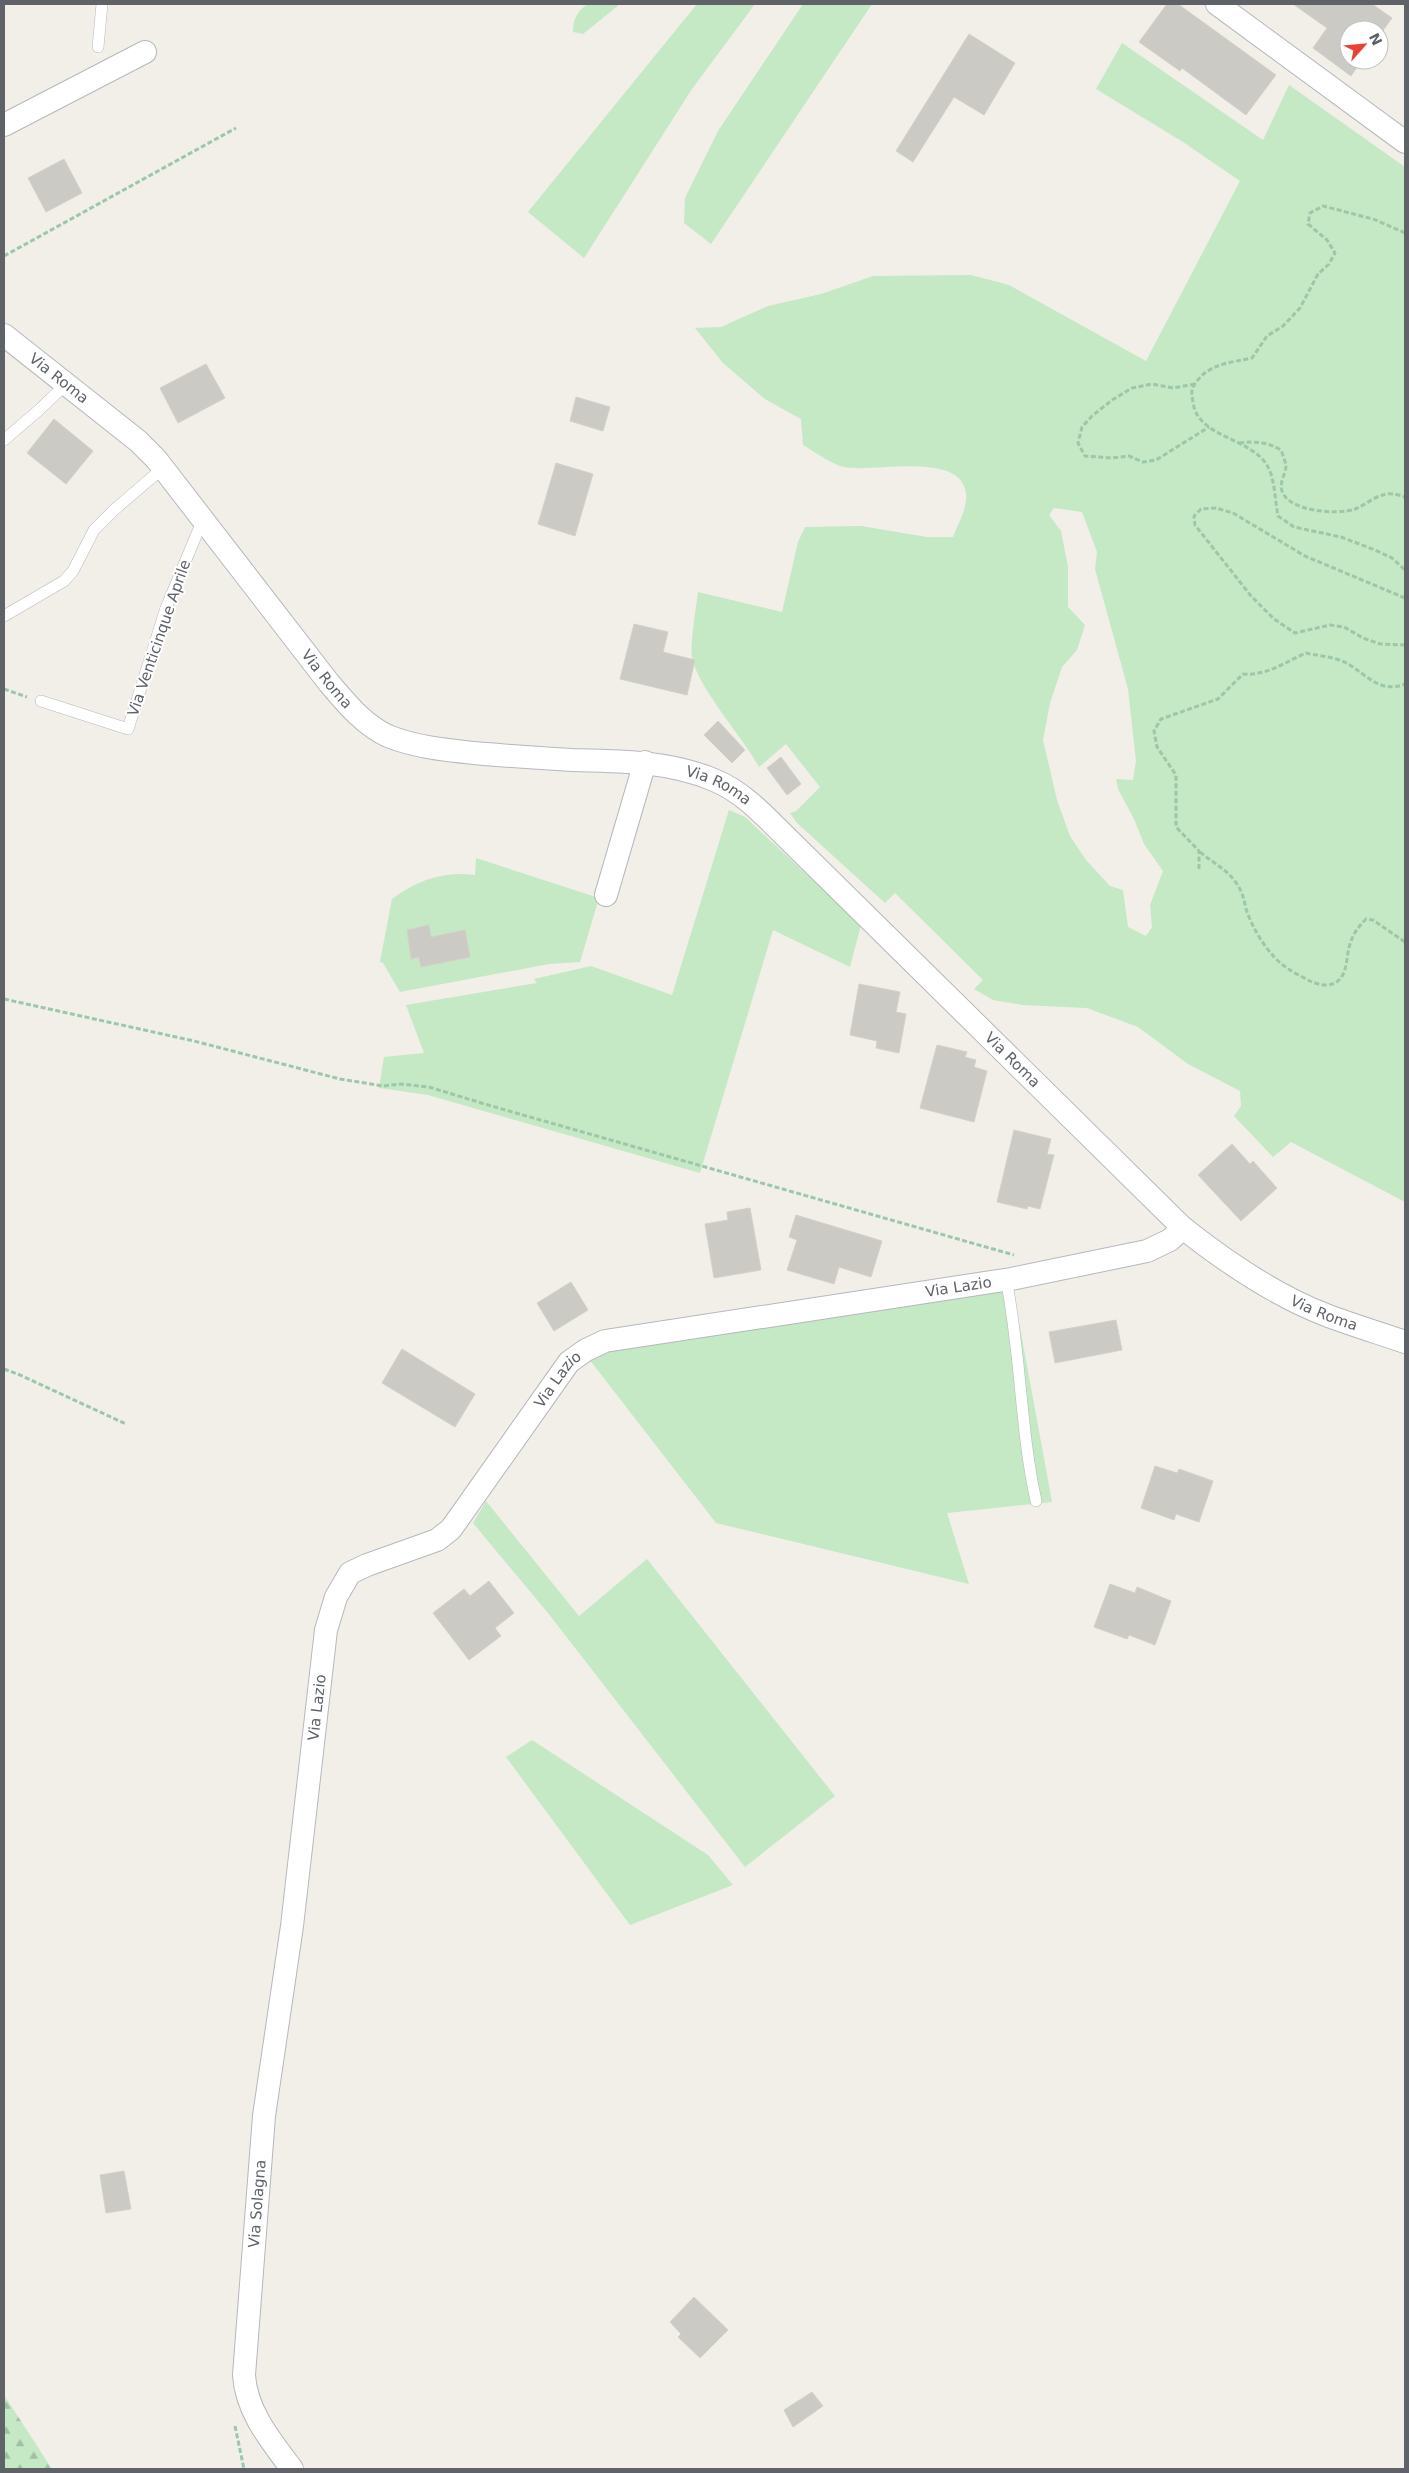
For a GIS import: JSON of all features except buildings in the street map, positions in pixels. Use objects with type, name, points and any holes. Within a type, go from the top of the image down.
[{"type":"street","points":[[1217,4],[1405,142]]},
{"type":"street","points":[[4,126],[145,52]]},
{"type":"street","name":"Via Roma","points":[[4,335],[138,441],[162,468],[346,704],[363,718],[388,735],[421,746],[444,750],[520,757],[645,762],[676,768],[714,779],[750,802],[1183,1228],[1231,1264],[1291,1299],[1325,1315],[1405,1342]]},
{"type":"street","points":[[606,895],[645,762]]},
{"type":"street","name":"Via Lazio","points":[[292,1926],[326,1630],[336,1597],[350,1573],[367,1564],[437,1540],[451,1529],[569,1362],[586,1350],[605,1341],[1006,1279],[1147,1251],[1170,1240],[1183,1228]]},
{"type":"street","name":"Via Solagna","points":[[292,1926],[264,2116],[244,2375],[249,2404],[270,2440],[292,2469]]},
{"type":"lane","points":[[98,47],[102,4]]},
{"type":"lane","points":[[4,440],[66,384]]},
{"type":"lane","points":[[4,616],[64,581],[73,571],[94,530],[162,468]]},
{"type":"lane","name":"Via Venticinque Aprile","points":[[41,701],[128,729],[166,608],[202,519]]},
{"type":"lane","points":[[1006,1279],[1015,1329],[1027,1452],[1036,1501]]},
{"type":"path","points":[[4,256],[236,128]]},
{"type":"path","points":[[1405,233],[1372,219],[1323,206],[1310,213],[1308,224],[1327,240],[1335,253],[1329,264],[1318,274],[1300,308],[1283,326],[1267,336],[1252,358],[1224,364],[1200,375],[1191,391],[1194,411],[1203,423],[1239,443],[1268,467],[1278,516],[1294,527],[1341,537],[1375,550],[1392,558],[1405,570]]},
{"type":"path","points":[[1195,384],[1173,388],[1152,384],[1132,388],[1112,400],[1092,416],[1082,427],[1078,443],[1085,456],[1112,458],[1129,456],[1143,462],[1156,460],[1209,427]]},
{"type":"path","points":[[1239,443],[1256,441],[1270,444],[1281,450],[1286,466],[1281,489],[1285,498],[1295,505],[1315,510],[1334,511],[1353,509],[1382,495],[1394,494],[1405,497]]},
{"type":"path","points":[[1405,598],[1305,556],[1233,513],[1216,508],[1201,509],[1194,516],[1195,525],[1251,596],[1274,619],[1295,633],[1330,626],[1344,627],[1363,638],[1380,644],[1405,645]]},
{"type":"path","points":[[1405,684],[1397,687],[1382,685],[1364,677],[1348,664],[1306,653],[1272,670],[1256,675],[1243,674],[1218,699],[1161,719],[1154,731],[1160,752],[1176,775],[1176,827],[1199,851],[1229,873],[1244,897],[1246,909],[1258,935],[1286,968],[1317,984],[1332,985],[1340,980],[1346,967],[1350,945],[1356,929],[1366,919],[1373,920],[1405,942]]},
{"type":"path","points":[[4,689],[41,701]]},
{"type":"path","points":[[1199,851],[1199,869]]},
{"type":"path","points":[[4,999],[194,1041],[340,1079],[383,1086],[401,1084],[430,1087],[1015,1255]]},
{"type":"path","points":[[4,1369],[126,1424]]},
{"type":"green space","points":[[587,4],[620,4],[583,34],[573,32],[576,16]]},
{"type":"green space","points":[[697,4],[755,4],[692,89],[584,258],[528,212]]},
{"type":"green space","points":[[803,4],[872,4],[711,244],[684,223],[685,198],[718,131]]},
{"type":"green space","points":[[1122,43],[1263,140],[1289,85],[1405,167],[1405,1202],[1291,1142],[1273,1157],[1234,1116],[1241,1106],[1240,1091],[1188,1064],[1138,1027],[1087,1008],[1023,1005],[993,1000],[974,989],[983,980],[895,893],[885,903],[797,823],[790,813],[796,811],[820,787],[786,744],[759,767],[703,684],[692,658],[692,635],[698,592],[782,612],[798,542],[805,527],[861,526],[927,537],[953,537],[963,514],[966,501],[965,489],[958,478],[946,471],[929,467],[911,466],[844,467],[803,445],[801,419],[765,399],[723,363],[695,328],[721,327],[768,306],[821,294],[873,276],[971,275],[1009,285],[1146,361],[1240,181],[1183,142],[1096,89]],"holes":[[[1054,508],[1082,512],[1097,552],[1095,569],[1128,689],[1136,761],[1133,780],[1116,779],[1118,789],[1134,819],[1144,844],[1163,871],[1150,905],[1152,927],[1146,936],[1128,927],[1123,890],[1110,886],[1086,860],[1070,836],[1057,800],[1043,740],[1050,703],[1062,667],[1077,650],[1085,625],[1068,607],[1068,567],[1061,531],[1049,515]]]},
{"type":"green space","points":[[729,810],[745,817],[861,925],[850,967],[773,930],[700,1173],[428,1095],[379,1088],[384,1057],[424,1053],[406,1005],[537,983],[534,979],[591,966],[672,995]]},
{"type":"green space","points":[[476,858],[599,898],[580,962],[549,964],[400,992],[383,963],[380,962],[392,899],[411,887],[431,878],[452,874],[475,875]]},
{"type":"green space","points":[[1012,1284],[1052,1502],[947,1513],[969,1584],[716,1523],[589,1359],[612,1345]]},
{"type":"green space","points":[[486,1501],[579,1616],[647,1559],[835,1796],[745,1867],[548,1613],[473,1523]]},
{"type":"green space","points":[[532,1740],[708,1855],[733,1885],[630,1925],[506,1757]]},
{"type":"green space","points":[[4,2395],[52,2469],[4,2469]]}]
